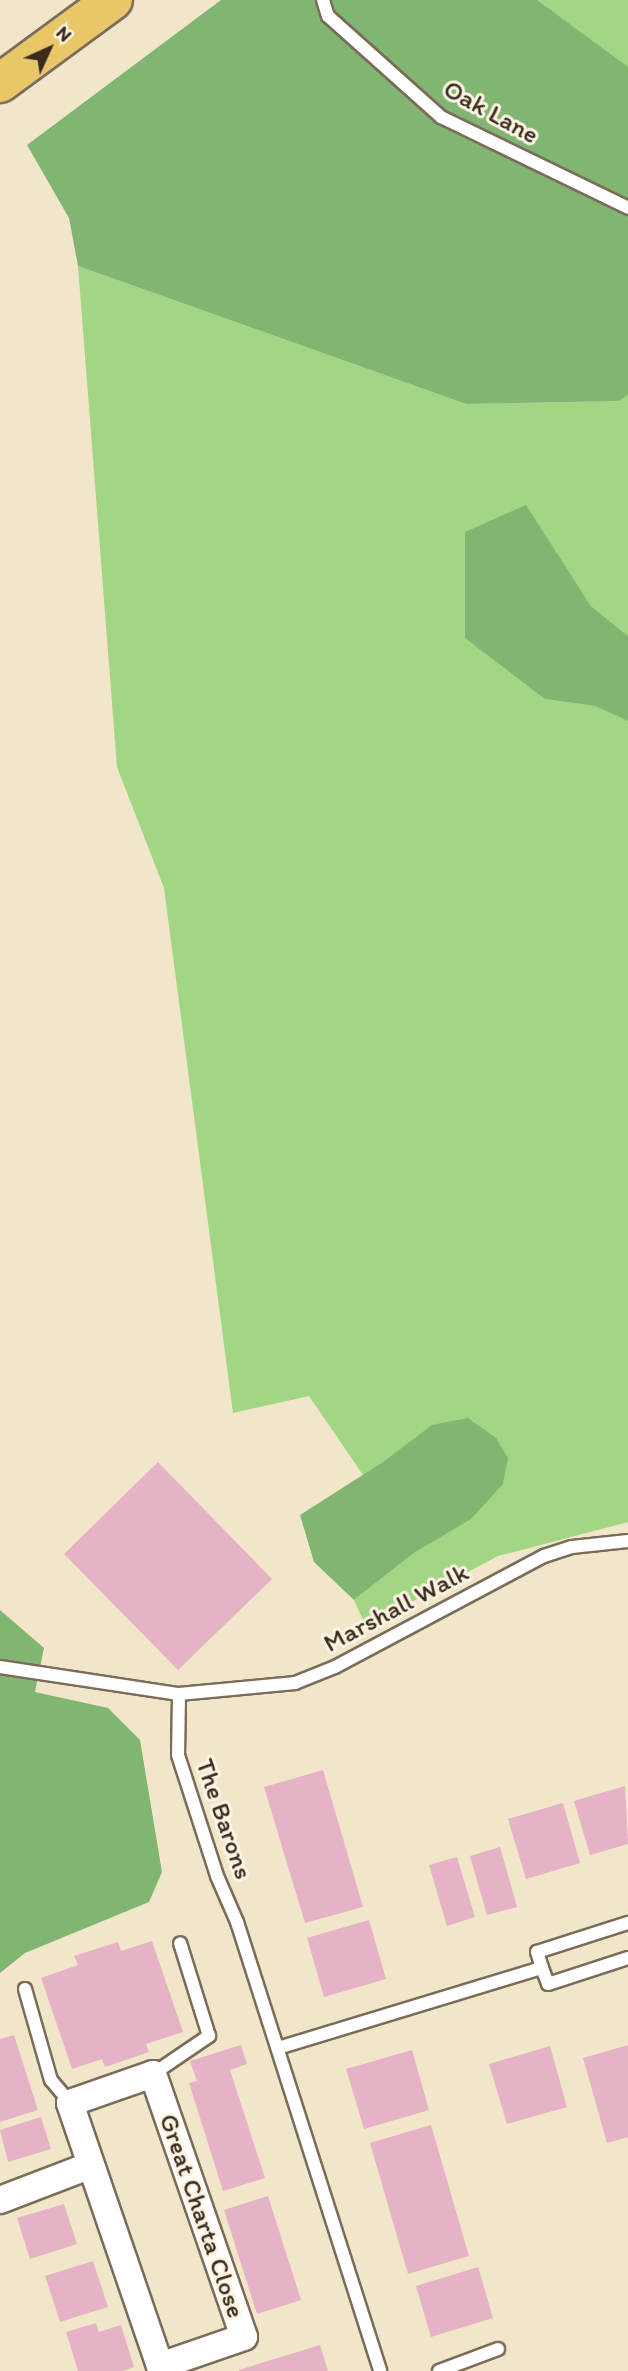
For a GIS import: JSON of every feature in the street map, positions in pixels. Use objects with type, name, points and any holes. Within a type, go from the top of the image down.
[{"type":"main road","points":[[0,83],[113,0]]},
{"type":"street","points":[[70,2103],[153,2074]]},
{"type":"street","name":"Great Charta Close","points":[[70,2103],[160,2366],[244,2337],[153,2074]]},
{"type":"street","points":[[0,2200],[91,2165]]},
{"type":"lane","name":"Oak Lane","points":[[323,0],[328,16],[441,117],[628,208]]},
{"type":"lane","name":"Marshall Walk","points":[[179,1694],[295,1683],[335,1667],[544,1556],[572,1547],[628,1541]]},
{"type":"lane","points":[[0,1667],[179,1694]]},
{"type":"lane","name":"The Barons","points":[[179,1694],[178,1755],[278,2048],[380,2371]]},
{"type":"lane","points":[[628,1923],[537,1952],[548,1984],[628,1958]]},
{"type":"lane","points":[[153,2074],[209,2036],[180,1943]]},
{"type":"lane","points":[[278,2048],[542,1968]]},
{"type":"lane","points":[[25,1989],[51,2080],[70,2103]]},
{"type":"lane","points":[[439,2371],[498,2349]]},
{"type":"green space","points":[[221,0],[537,0],[628,67],[628,395],[619,401],[466,404],[78,266],[69,218],[27,145]]},
{"type":"green space","points":[[455,0],[628,0],[628,96]]},
{"type":"green space","points":[[78,266],[466,404],[619,401],[628,395],[628,636],[591,606],[526,506],[545,699],[596,706],[628,721],[628,1522],[498,1556],[366,1626],[354,1600],[414,1553],[471,1518],[383,1462],[363,1475],[309,1396],[233,1413],[164,888],[117,767]]},
{"type":"green space","points":[[526,505],[591,606],[628,636],[628,721],[595,706],[545,699],[465,638],[465,532]]},
{"type":"green space","points":[[468,1418],[496,1438],[508,1458],[503,1484],[471,1519],[414,1553],[354,1600],[314,1562],[300,1515],[383,1462],[432,1425]]},
{"type":"green space","points":[[0,1610],[44,1648],[35,1692],[108,1708],[140,1740],[162,1872],[149,1902],[25,1953],[0,1973]]},
{"type":"building","points":[[158,1462],[272,1579],[178,1670],[64,1554]]},
{"type":"building","points":[[323,1770],[363,1907],[305,1923],[264,1787]]},
{"type":"building","points":[[625,1786],[628,1844],[590,1855],[574,1801]]},
{"type":"building","points":[[563,1803],[580,1863],[526,1879],[508,1819]]},
{"type":"building","points":[[500,1847],[517,1907],[487,1915],[470,1856]]},
{"type":"building","points":[[457,1857],[475,1917],[447,1926],[429,1865]]},
{"type":"building","points":[[369,1920],[386,1979],[324,1997],[307,1938]]},
{"type":"building","points":[[152,1941],[183,2032],[146,2044],[149,2052],[105,2067],[102,2059],[72,2069],[41,1978],[78,1965],[74,1956],[118,1942],[121,1951]]},
{"type":"building","points":[[14,2035],[38,2110],[0,2122],[0,2039]]},
{"type":"building","points":[[241,2045],[247,2064],[230,2070],[265,2178],[223,2191],[189,2083],[197,2081],[190,2061]]},
{"type":"building","points":[[628,2045],[628,2137],[607,2143],[583,2058]]},
{"type":"building","points":[[550,2046],[567,2107],[507,2124],[489,2064]]},
{"type":"building","points":[[412,2050],[429,2110],[364,2129],[346,2069]]},
{"type":"building","points":[[41,2117],[51,2149],[8,2162],[0,2130]]},
{"type":"building","points":[[431,2125],[469,2256],[408,2274],[370,2143]]},
{"type":"building","points":[[268,2196],[301,2300],[257,2314],[224,2210]]},
{"type":"building","points":[[64,2204],[77,2244],[30,2259],[17,2218]]},
{"type":"building","points":[[93,2261],[108,2307],[60,2322],[45,2276]]},
{"type":"building","points":[[478,2267],[493,2318],[431,2337],[416,2286]]},
{"type":"building","points":[[96,2323],[99,2332],[121,2325],[134,2367],[123,2371],[78,2371],[66,2332]]},
{"type":"building","points":[[320,2345],[328,2371],[239,2371],[239,2370]]}]
